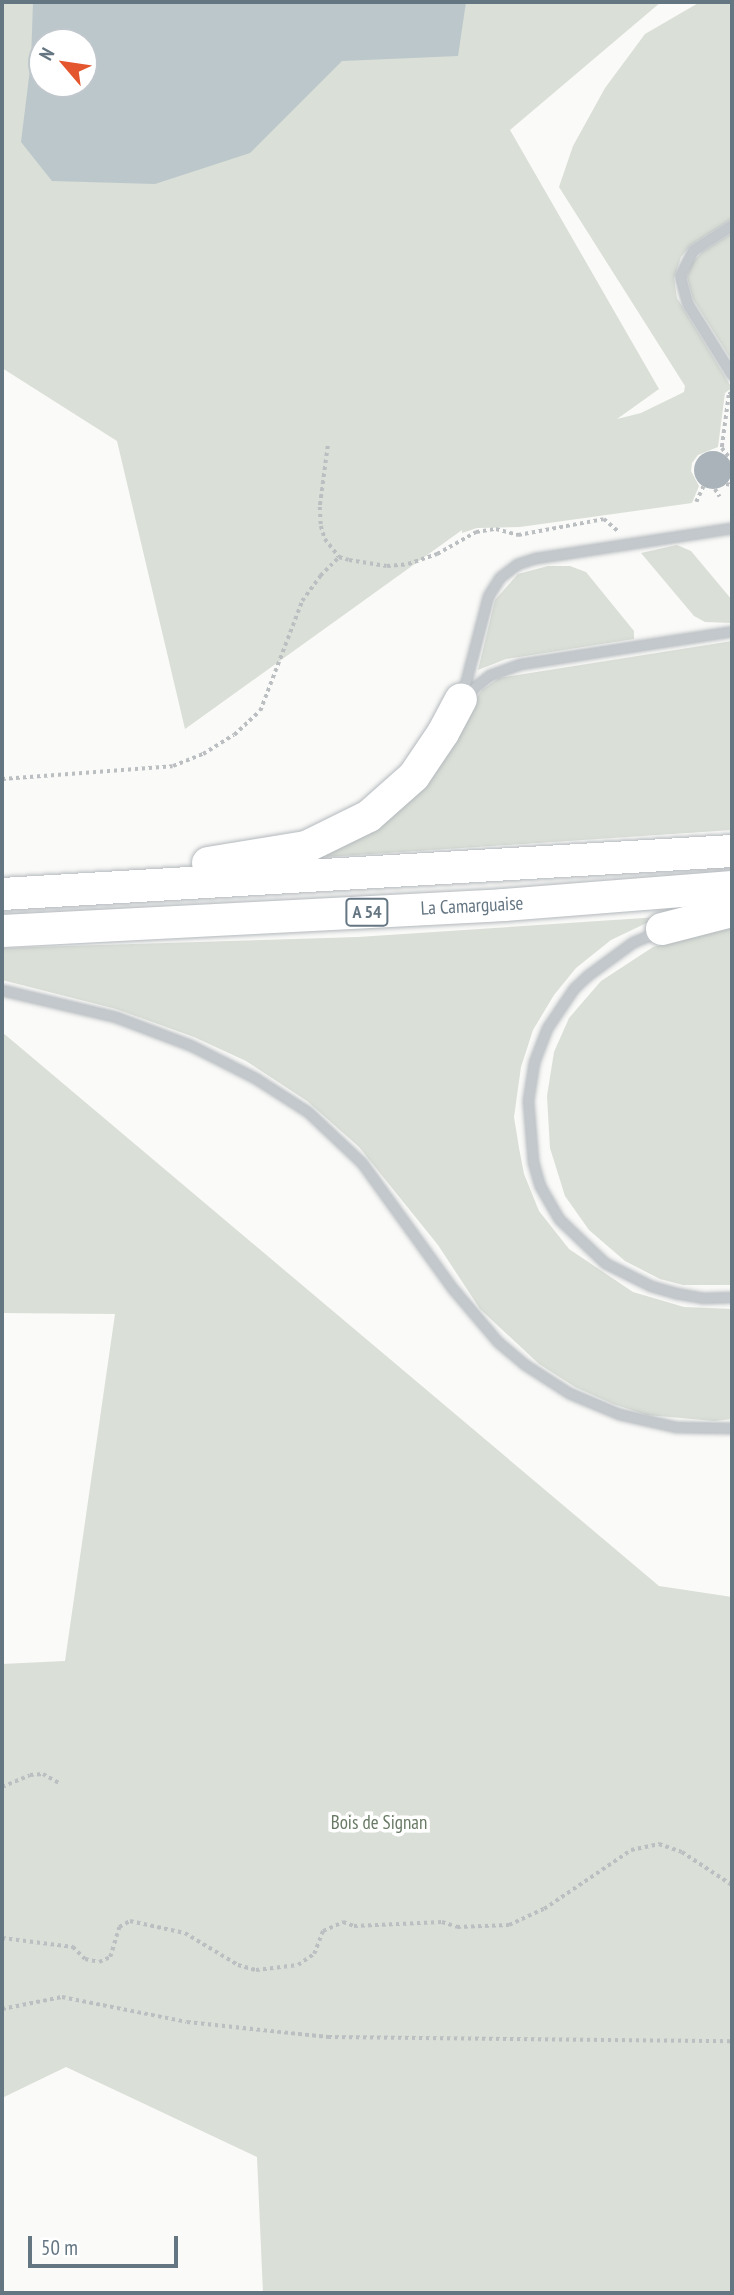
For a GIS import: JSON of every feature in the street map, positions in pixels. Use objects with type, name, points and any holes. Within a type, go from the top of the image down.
[{"type":"highway","points":[[2,879],[241,860],[306,847],[352,827],[400,790],[426,760],[461,699]]},
{"type":"highway","name":"La Camarguaise","points":[[2,894],[732,851]]},
{"type":"highway","name":"La Camarguaise","points":[[2,931],[504,905],[732,887]]},
{"type":"highway","points":[[662,929],[732,911]]},
{"type":"lane","points":[[732,225],[693,250],[680,276],[687,303],[732,374]]},
{"type":"lane","points":[[461,699],[488,596],[500,577],[517,564],[536,558],[732,528]]},
{"type":"lane","points":[[461,699],[490,675],[520,663],[732,631]]},
{"type":"lane","points":[[662,929],[633,942],[588,975],[574,988],[547,1028],[532,1070],[528,1101],[533,1162],[540,1186],[559,1219],[605,1263],[628,1276],[674,1293],[702,1298],[732,1297]]},
{"type":"lane","points":[[2,990],[127,1021],[190,1045],[254,1078],[308,1112],[362,1163],[453,1289],[498,1342],[524,1364],[569,1393],[619,1414],[676,1427],[732,1428]]},
{"type":"path","points":[[732,393],[729,395],[722,448],[732,462]]},
{"type":"path","points":[[328,446],[320,507],[321,526],[325,539],[339,557],[368,565],[408,564],[438,554],[476,532],[496,529],[518,535],[604,519],[611,522],[627,544]]},
{"type":"path","points":[[726,484],[732,485]]},
{"type":"path","points":[[696,502],[703,487]]},
{"type":"path","points":[[715,489],[719,497]]},
{"type":"path","points":[[2,779],[173,766],[203,754],[234,735],[260,711],[302,601],[320,576],[339,557]]},
{"type":"path","points":[[2,1787],[30,1775],[43,1774],[59,1783]]},
{"type":"path","points":[[2,1938],[73,1947],[85,1959],[99,1962],[110,1957],[119,1927],[130,1921],[185,1933],[238,1965],[256,1969],[298,1965],[314,1954],[323,1931],[343,1922],[354,1926],[442,1922],[457,1927],[509,1926],[544,1909],[631,1850],[659,1844],[682,1852],[732,1885]]},
{"type":"path","points":[[2,2009],[62,1997],[187,2022],[328,2037],[732,2041]]},
{"type":"green space","points":[[2,2],[661,2],[510,130],[659,389],[617,419],[641,413],[684,392],[685,386],[559,187],[573,146],[605,88],[645,34],[700,2],[732,2],[732,219],[691,245],[681,257],[674,278],[677,298],[732,388],[725,393],[718,447],[698,455],[692,463],[691,471],[699,486],[692,503],[520,527],[477,528],[462,533],[462,530],[185,729],[117,441],[2,368]]},
{"type":"green space","points":[[732,233],[732,361],[693,299],[687,277],[691,264],[702,252]]},
{"type":"green space","points":[[677,545],[691,551],[732,600],[732,623],[705,622],[694,616],[641,553]]},
{"type":"green space","points":[[548,566],[570,566],[586,572],[634,631],[634,639],[506,659],[478,670],[495,600],[518,574]]},
{"type":"green space","points":[[732,641],[732,830],[327,857],[326,851],[467,711],[482,690],[499,678]]},
{"type":"green space","points":[[659,917],[611,940],[576,968],[554,995],[533,1030],[521,1067],[514,1117],[524,1174],[539,1211],[569,1249],[633,1292],[684,1307],[732,1309],[732,1419],[714,1421],[647,1415],[575,1387],[539,1364],[480,1309],[438,1245],[359,1147],[307,1101],[246,1061],[194,1037],[116,1009],[2,980],[2,948],[358,937]]},
{"type":"green space","points":[[732,927],[732,1285],[683,1285],[660,1279],[625,1261],[589,1230],[565,1196],[550,1148],[547,1096],[554,1052],[569,1018],[601,981],[653,947]]},
{"type":"green space","name":"Bois de Signan","points":[[2,1032],[659,1586],[732,1597],[732,2293],[263,2293],[257,2157],[66,2067],[2,2098],[2,1664],[65,1661],[115,1314],[2,1313]]},
{"type":"shaded area","points":[[33,2],[466,2],[458,56],[342,61],[250,153],[155,184],[52,181],[21,142],[28,85],[28,98],[98,98],[98,28],[32,28]]},
{"type":"building","points":[[713,451],[726,457],[732,470],[726,483],[713,489],[700,483],[694,470],[700,457]]}]
